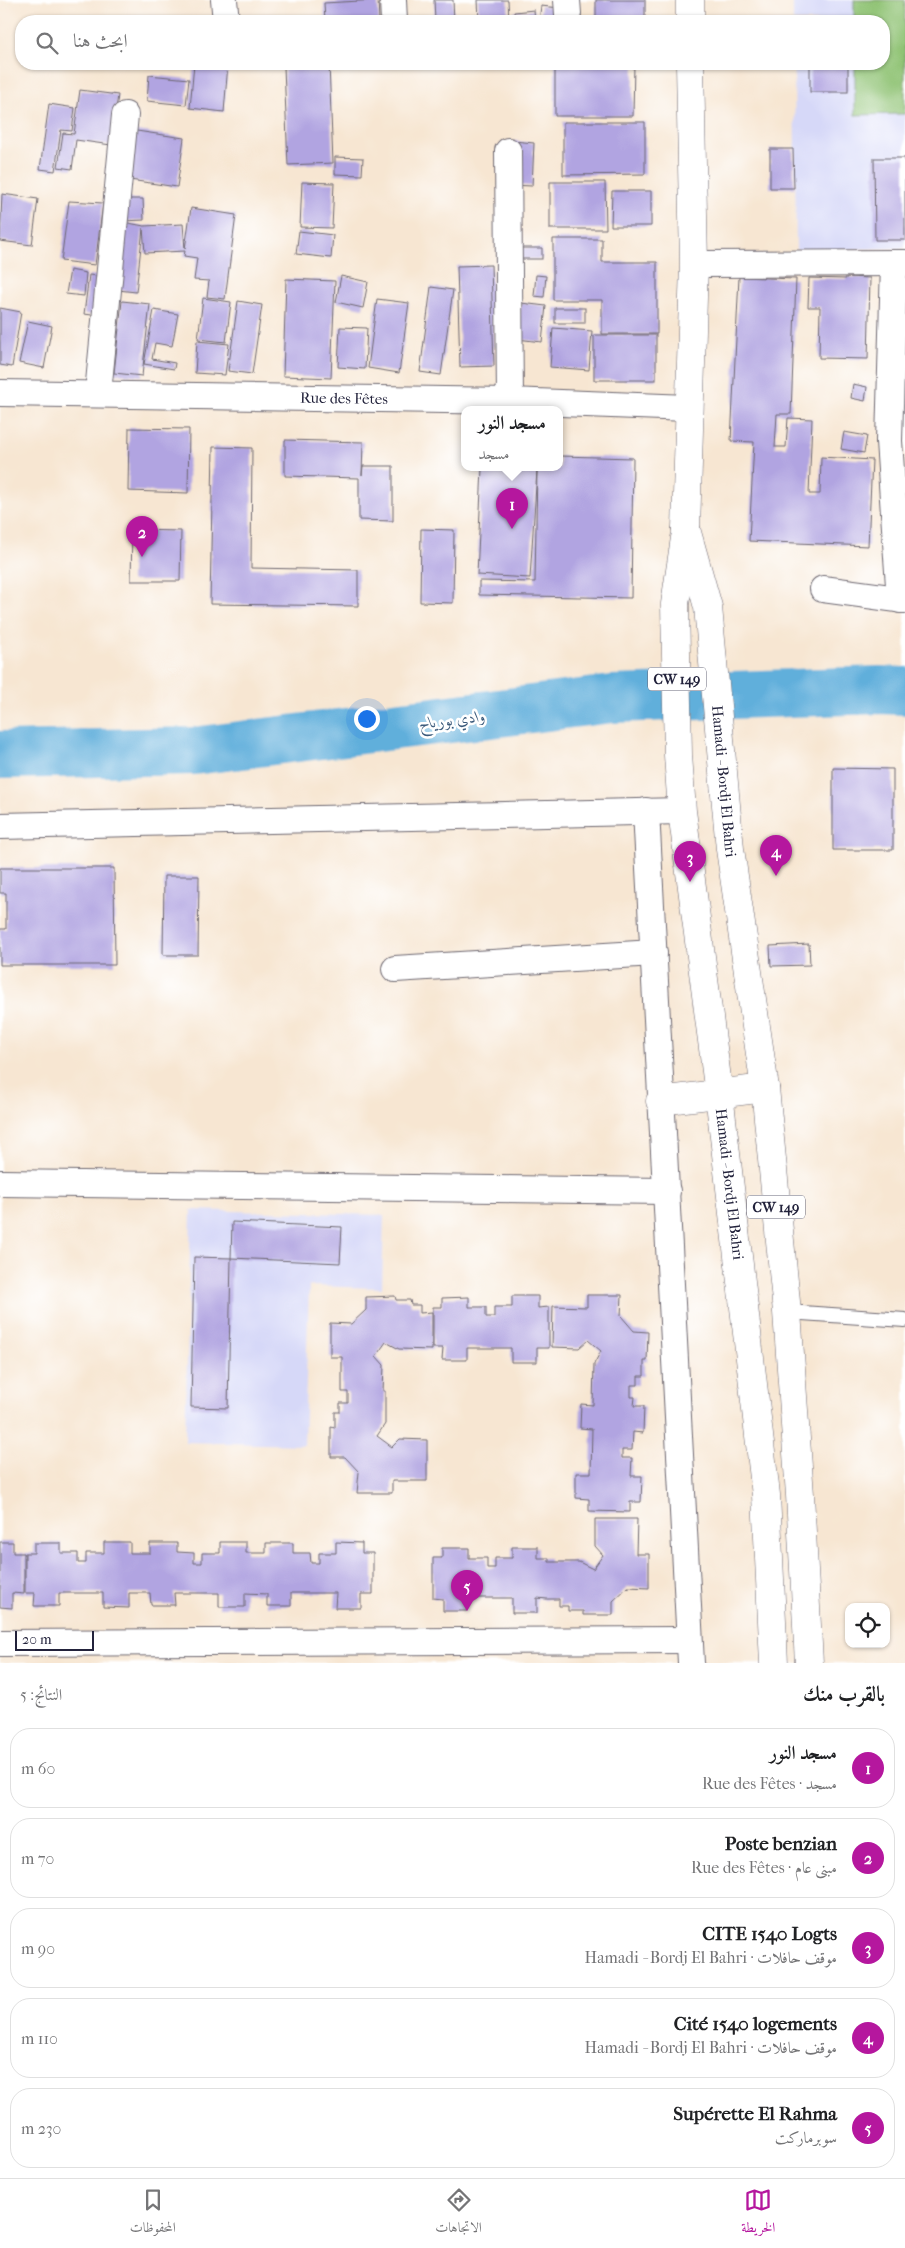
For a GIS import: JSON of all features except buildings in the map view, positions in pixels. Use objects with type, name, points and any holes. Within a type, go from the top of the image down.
[{"type":"main road","points":[[690,0],[690,15]]},
{"type":"main road","name":"CW 149","points":[[686,530],[688,408],[694,264],[690,70]]},
{"type":"main road","name":"Hamadi - Bordj El Bahri","points":[[686,530],[675,604],[678,755],[682,811],[719,1094],[766,1495],[774,1663]]},
{"type":"main road","name":"Hamadi - Bordj El Bahri","points":[[686,530],[708,607],[730,849],[765,1088],[787,1312],[800,1495],[809,1663]]},
{"type":"main road","points":[[660,1101],[765,1088]]},
{"type":"street","points":[[224,0],[225,15]]},
{"type":"street","points":[[393,0],[394,15]]},
{"type":"street","points":[[98,393],[125,114]]},
{"type":"street","points":[[508,151],[510,401]]},
{"type":"street","points":[[694,264],[900,263],[897,440],[903,600],[823,589]]},
{"type":"street","name":"Rue des Fêtes","points":[[0,393],[98,393],[510,401],[688,408]]},
{"type":"street","points":[[3,1649],[102,1653],[690,1652],[646,811]]},
{"type":"street","points":[[0,826],[682,811]]},
{"type":"street","points":[[395,970],[654,953]]},
{"type":"street","points":[[0,1184],[667,1191]]},
{"type":"lane","points":[[787,1312],[905,1320]]},
{"type":"shaded area","points":[[793,0],[905,0],[905,248],[796,250],[794,70],[890,70],[890,15],[793,15]]},
{"type":"shaded area","points":[[191,1210],[384,1215],[382,1288],[309,1286],[304,1445],[185,1442]]},
{"type":"green space","points":[[854,0],[905,0],[905,114],[855,115],[855,70],[890,70],[890,15],[854,15]]},
{"type":"waterway","name":"وادي بورياح","points":[[0,755],[193,751],[612,699],[879,690],[905,691]]},
{"type":"place","name":"مسجد النور","points":[[512,529]]},
{"type":"place","name":"Poste benzian","points":[[142,557]]},
{"type":"place","name":"Cité 1540 logements","points":[[776,876]]},
{"type":"place","name":"CITE 1540 Logts","points":[[690,882]]},
{"type":"place","name":"Supérette El Rahma","points":[[467,1611]]}]
